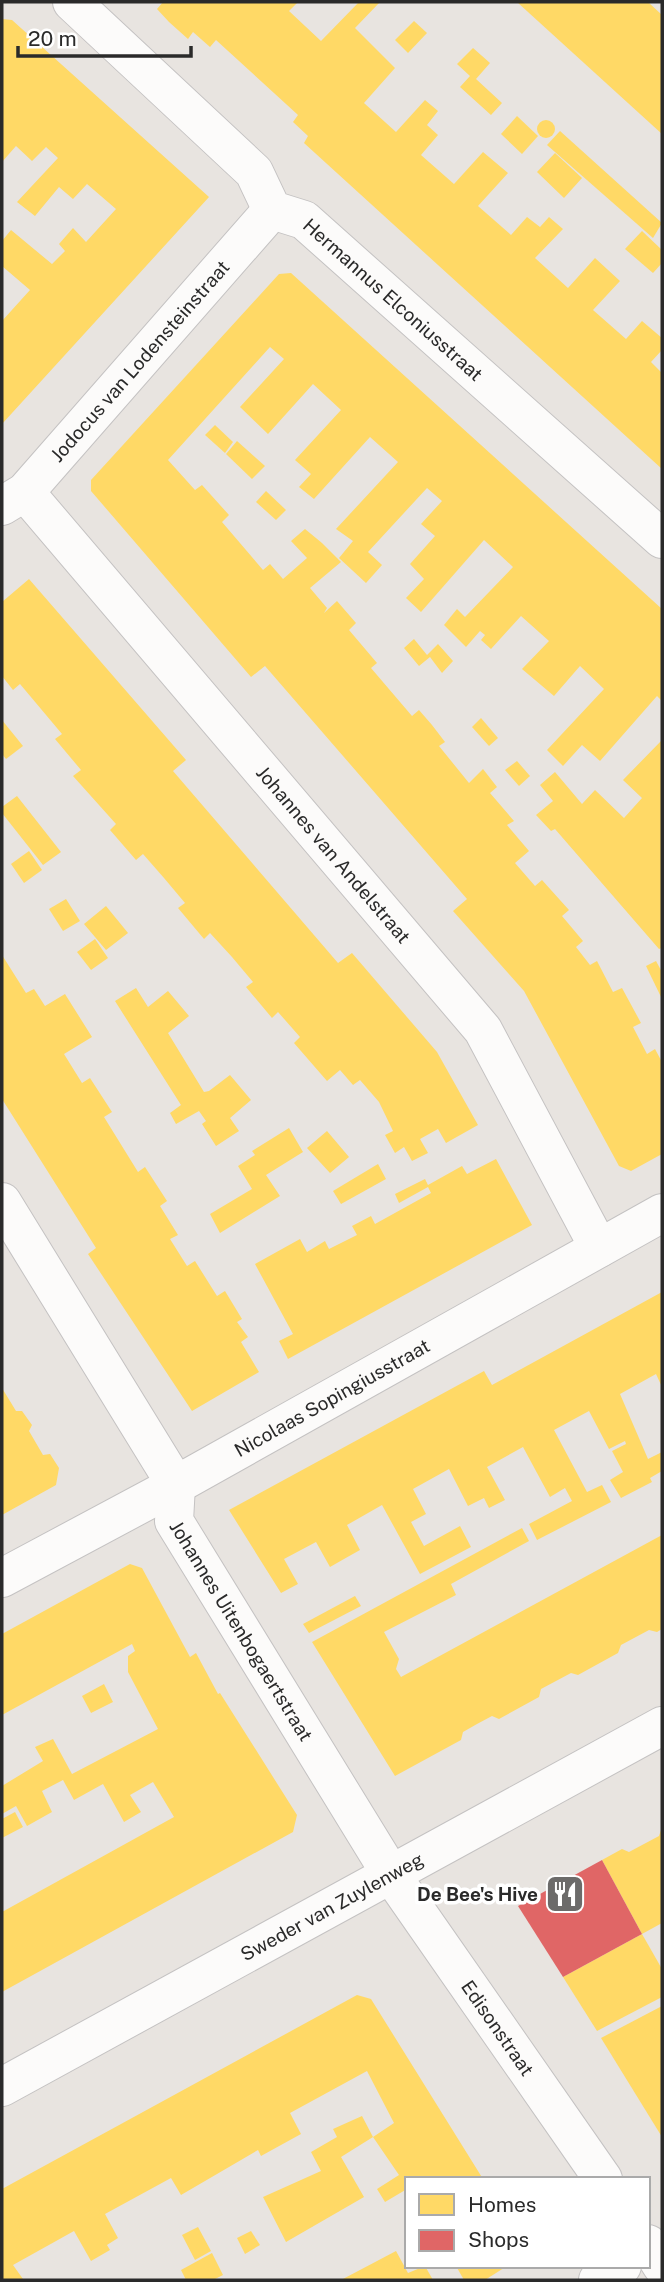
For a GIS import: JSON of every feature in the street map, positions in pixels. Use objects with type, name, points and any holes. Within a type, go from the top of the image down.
[{"type":"street","points":[[72,2],[254,172],[272,210]]},
{"type":"street","name":"Jodocus van Lodensteinstraat","points":[[13,499],[272,210]]},
{"type":"street","name":"Hermannus Elconiusstraat","points":[[272,210],[304,220],[662,539]]},
{"type":"street","name":"Johannes van Andelstraat","points":[[13,499],[483,1030],[599,1248]]},
{"type":"street","points":[[2,1202],[176,1485]]},
{"type":"street","name":"Nicolaas Sopingiusstraat","points":[[2,1578],[176,1485],[662,1213]]},
{"type":"street","name":"Johannes Uitenbogaertstraat","points":[[176,1485],[174,1521],[391,1875]]},
{"type":"street","name":"Sweder van Zuylenweg","points":[[2,2087],[662,1726]]},
{"type":"street","name":"Edisonstraat","points":[[391,1875],[602,2177]]},
{"type":"street","points":[[598,2280],[622,2268]]},
{"type":"building: Homes","points":[[163,2],[298,2],[289,11],[321,41],[359,2],[380,2],[355,28],[395,68],[364,103],[396,132],[425,100],[438,111],[427,125],[438,135],[421,155],[454,184],[483,152],[508,173],[478,206],[511,235],[527,217],[540,227],[549,217],[563,229],[535,258],[568,288],[595,258],[620,281],[593,310],[626,339],[642,321],[662,338],[662,350],[651,362],[662,373],[662,469],[304,143],[308,136],[293,122],[298,115],[216,40],[210,47],[193,32],[188,39],[169,22],[157,9]]},
{"type":"building: Homes","points":[[517,2],[648,2],[662,15],[662,134]]},
{"type":"building: Homes","points":[[2,19],[12,20],[209,197],[2,424],[2,321],[30,290],[2,266],[2,241],[11,230],[52,264],[65,251],[59,244],[73,228],[86,242],[116,209],[87,184],[73,199],[59,187],[35,216],[17,202],[58,158],[46,147],[32,161],[16,146],[2,162]]},
{"type":"building: Homes","points":[[414,21],[427,33],[408,53],[395,40]]},
{"type":"building: Homes","points":[[473,48],[490,63],[476,79],[502,103],[491,115],[460,87],[470,76],[457,64]]},
{"type":"building: Homes","points":[[517,116],[538,136],[522,154],[501,134]]},
{"type":"building: Homes","points":[[546,120],[552,123],[555,129],[552,135],[546,138],[540,135],[537,129],[540,123]]},
{"type":"building: Homes","points":[[560,131],[662,223],[653,238],[547,145]]},
{"type":"building: Homes","points":[[555,153],[582,178],[564,198],[537,172]]},
{"type":"building: Homes","points":[[642,231],[662,250],[662,263],[653,273],[625,249]]},
{"type":"building: Homes","points":[[291,273],[662,609],[662,701],[657,696],[600,761],[582,745],[563,766],[547,750],[604,689],[580,666],[554,696],[522,669],[549,641],[521,616],[491,649],[481,640],[485,635],[480,631],[466,647],[444,625],[457,609],[465,617],[513,567],[484,540],[421,612],[406,598],[424,579],[410,564],[435,536],[421,524],[442,501],[427,488],[368,552],[382,565],[366,583],[339,558],[353,541],[336,529],[398,462],[370,437],[314,499],[299,487],[311,474],[295,460],[341,410],[313,384],[268,434],[240,407],[284,359],[270,347],[168,460],[195,490],[202,485],[229,515],[222,522],[263,570],[270,564],[283,579],[307,558],[291,541],[305,529],[322,543],[341,562],[310,588],[327,608],[324,613],[337,601],[356,623],[349,630],[377,663],[371,668],[412,716],[419,710],[432,725],[445,742],[439,746],[469,783],[483,769],[497,787],[490,793],[514,821],[507,825],[529,851],[515,863],[535,886],[542,880],[569,910],[562,916],[583,941],[576,947],[590,965],[597,961],[613,992],[622,988],[641,1023],[633,1027],[647,1054],[655,1049],[662,1062],[662,1154],[631,1171],[619,1166],[524,991],[453,911],[467,899],[265,666],[251,677],[91,491],[91,480],[279,274]]},
{"type":"building: Homes","points":[[215,425],[233,442],[225,453],[205,435]]},
{"type":"building: Homes","points":[[237,441],[265,466],[252,479],[226,454]]},
{"type":"building: Homes","points":[[266,491],[286,510],[276,520],[256,502]]},
{"type":"building: Homes","points":[[29,579],[186,760],[173,771],[338,963],[352,953],[437,1052],[478,1125],[446,1143],[438,1129],[420,1139],[428,1153],[412,1161],[404,1147],[395,1153],[385,1135],[393,1131],[379,1102],[360,1080],[353,1085],[340,1070],[327,1081],[294,1043],[300,1037],[278,1012],[272,1018],[246,987],[253,982],[232,957],[210,933],[204,939],[178,908],[185,903],[164,878],[143,854],[136,860],[110,830],[116,824],[73,776],[81,770],[55,739],[62,734],[20,684],[13,690],[2,676],[2,602]]},
{"type":"building: Homes","points":[[414,639],[427,655],[438,644],[453,661],[442,673],[430,657],[419,666],[404,648]]},
{"type":"building: Homes","points":[[481,718],[498,738],[489,746],[472,727]]},
{"type":"building: Homes","points":[[2,720],[23,746],[6,759],[2,754]]},
{"type":"building: Homes","points":[[662,740],[662,948],[659,949],[555,829],[551,831],[536,815],[553,801],[540,785],[555,772],[582,804],[595,790],[624,818],[642,798],[623,780]]},
{"type":"building: Homes","points":[[517,761],[530,776],[519,786],[505,770]]},
{"type":"building: Homes","points":[[17,796],[61,852],[43,865],[2,813],[2,807]]},
{"type":"building: Homes","points":[[29,851],[42,870],[24,883],[11,864]]},
{"type":"building: Homes","points":[[66,899],[80,921],[63,931],[49,909]]},
{"type":"building: Homes","points":[[106,906],[128,933],[106,950],[84,924]]},
{"type":"building: Homes","points":[[95,939],[108,958],[91,970],[77,952]]},
{"type":"building: Homes","points":[[2,955],[26,993],[34,989],[45,1006],[65,994],[92,1037],[64,1054],[82,1083],[90,1078],[112,1112],[104,1117],[138,1172],[145,1167],[167,1201],[160,1206],[178,1235],[170,1239],[187,1266],[195,1261],[217,1296],[225,1291],[242,1319],[237,1322],[248,1337],[241,1342],[259,1372],[192,1411],[88,1254],[96,1248],[2,1099]]},
{"type":"building: Homes","points":[[656,961],[662,972],[662,999],[646,966]]},
{"type":"building: Homes","points":[[136,988],[148,1007],[168,991],[189,1016],[168,1033],[204,1092],[230,1075],[251,1100],[230,1118],[239,1131],[216,1146],[202,1124],[206,1121],[199,1111],[176,1124],[170,1113],[181,1105],[115,1001]]},
{"type":"building: Homes","points":[[289,1128],[303,1152],[266,1175],[280,1196],[220,1233],[210,1214],[252,1189],[238,1166],[255,1155],[252,1151]]},
{"type":"building: Homes","points":[[327,1131],[349,1157],[330,1173],[307,1148]]},
{"type":"building: Homes","points":[[496,1159],[532,1225],[288,1359],[279,1341],[293,1334],[255,1264],[300,1239],[307,1252],[325,1241],[329,1249],[357,1235],[352,1226],[371,1216],[375,1224],[431,1193],[428,1187],[399,1203],[395,1194],[425,1179],[428,1185],[462,1166],[467,1174]]},
{"type":"building: Homes","points":[[378,1164],[386,1179],[341,1204],[333,1191]]},
{"type":"building: Homes","points":[[662,1292],[662,1387],[656,1374],[620,1394],[648,1459],[662,1452],[662,1471],[650,1478],[652,1482],[621,1498],[610,1480],[623,1472],[612,1451],[626,1444],[625,1441],[609,1449],[589,1411],[554,1430],[587,1492],[602,1485],[611,1502],[537,1540],[529,1524],[572,1501],[565,1488],[550,1497],[523,1447],[487,1467],[505,1500],[489,1508],[484,1498],[468,1506],[449,1469],[413,1489],[426,1514],[411,1522],[424,1546],[460,1526],[471,1547],[420,1574],[382,1505],[347,1525],[360,1550],[330,1567],[316,1542],[284,1559],[298,1584],[281,1593],[229,1510],[484,1371],[492,1385]]},
{"type":"building: Homes","points":[[2,1388],[16,1411],[22,1411],[32,1425],[29,1431],[43,1455],[50,1454],[59,1468],[56,1485],[2,1515]]},
{"type":"building: Homes","points":[[522,1528],[529,1541],[451,1584],[456,1595],[384,1632],[399,1659],[396,1669],[401,1677],[662,1535],[662,1629],[657,1632],[649,1630],[621,1645],[618,1653],[578,1675],[571,1673],[541,1689],[539,1697],[499,1719],[492,1716],[477,1724],[463,1732],[461,1740],[395,1776],[312,1642]]},
{"type":"building: Homes","points":[[130,1564],[142,1568],[190,1657],[196,1653],[218,1694],[220,1693],[297,1815],[293,1832],[2,1992],[2,1912],[174,1817],[153,1782],[130,1795],[141,1812],[124,1822],[103,1784],[74,1800],[63,1780],[42,1791],[52,1812],[27,1826],[16,1806],[2,1814],[2,1786],[43,1761],[35,1747],[53,1739],[72,1774],[158,1729],[128,1672],[128,1656],[135,1651],[132,1644],[2,1715],[2,1634]]},
{"type":"building: Homes","points":[[355,1596],[361,1606],[309,1633],[303,1624]]},
{"type":"building: Homes","points":[[104,1684],[113,1702],[91,1713],[82,1696]]},
{"type":"building: Homes","points":[[15,1812],[23,1827],[2,1838],[2,1819]]},
{"type":"building: Homes","points":[[662,1827],[662,1923],[642,1934],[602,1860],[622,1849],[629,1852],[659,1836]]},
{"type":"building: Homes","points":[[642,1934],[662,1969],[662,1997],[597,2031],[563,1977]]},
{"type":"building: Homes","points":[[357,1995],[371,1999],[482,2177],[405,2177],[405,2190],[385,2202],[377,2189],[399,2175],[373,2137],[394,2123],[367,2071],[290,2113],[301,2134],[261,2156],[258,2150],[181,2195],[171,2178],[105,2214],[118,2238],[107,2245],[110,2250],[91,2261],[74,2231],[13,2265],[23,2279],[2,2280],[2,2189]]},
{"type":"building: Homes","points":[[662,2006],[662,2137],[601,2038]]},
{"type":"building: Homes","points":[[362,2116],[373,2137],[341,2157],[364,2197],[286,2242],[263,2197],[321,2171],[311,2152],[337,2137],[333,2129]]},
{"type":"building: Homes","points":[[198,2227],[211,2251],[195,2260],[182,2235]]},
{"type":"building: Homes","points":[[251,2231],[260,2245],[245,2254],[237,2238]]},
{"type":"building: Homes","points":[[396,2251],[408,2273],[426,2268],[433,2280],[341,2280]]},
{"type":"building: Homes","points":[[212,2253],[223,2275],[213,2280],[186,2280],[181,2270]]},
{"type":"building: Homes","points":[[457,2268],[504,2268],[485,2280],[464,2280]]},
{"type":"building: Shops","points":[[602,1860],[642,1934],[563,1977],[518,1906]]},
{"type":"place","name":"De Bee's Hive","points":[[565,1894]]}]
